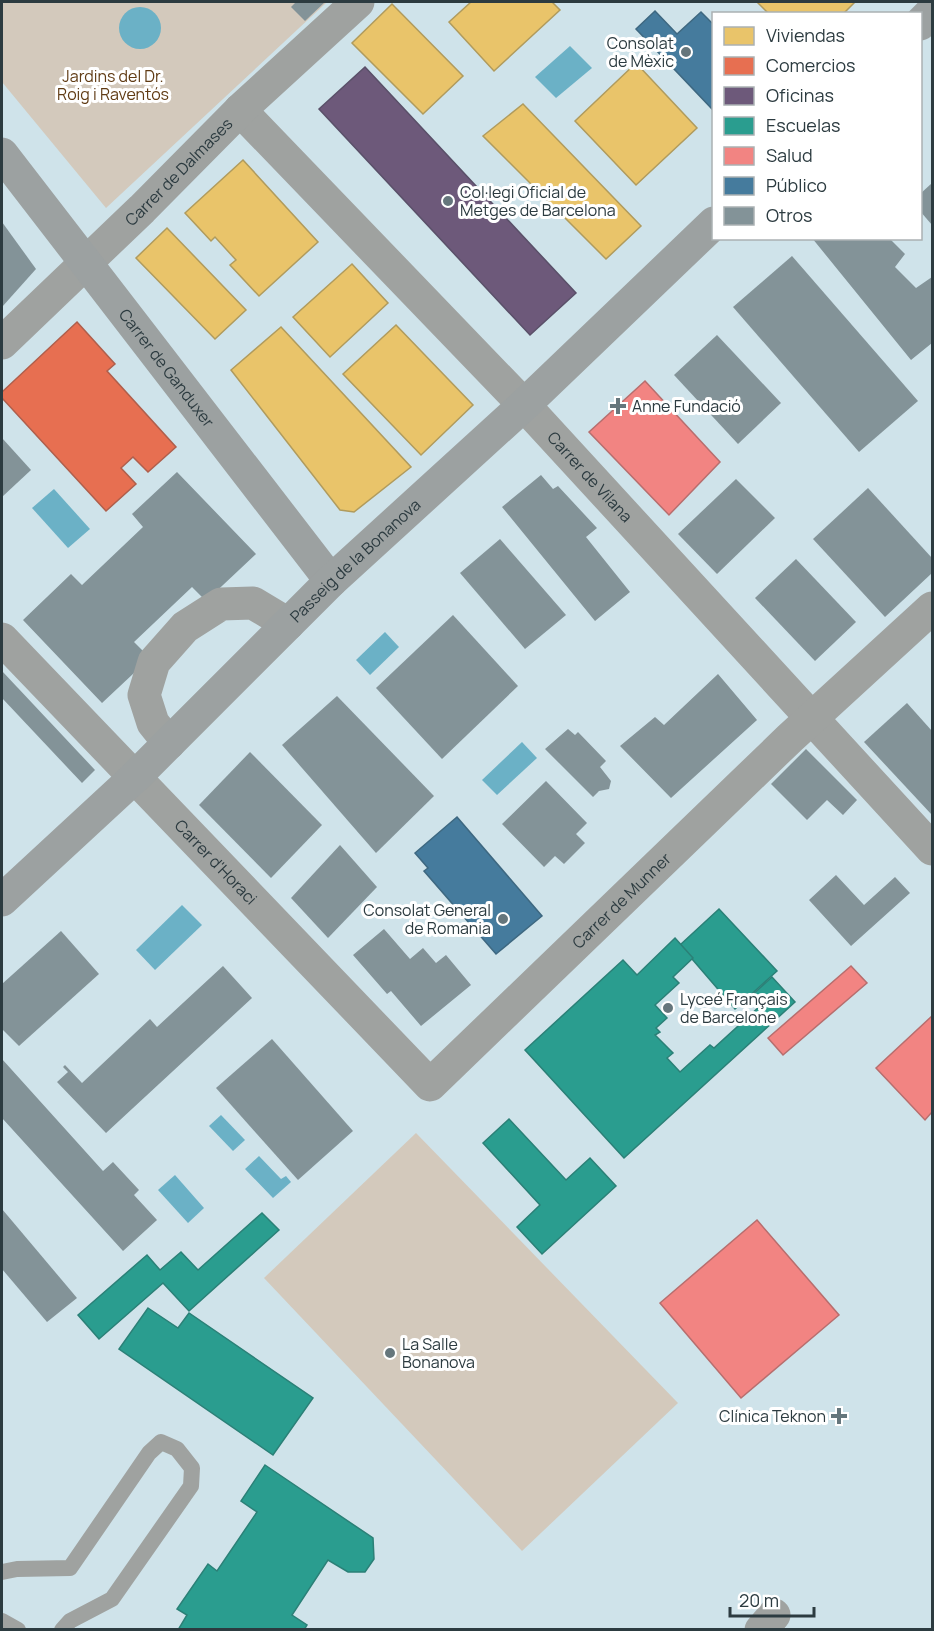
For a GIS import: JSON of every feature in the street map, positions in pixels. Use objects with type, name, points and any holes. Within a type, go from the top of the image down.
[{"type":"street","name":"Carrer de Dalmases","points":[[2,343],[240,110],[358,2]]},
{"type":"street","points":[[922,23],[933,12]]},
{"type":"street","name":"Carrer de Vilana","points":[[240,110],[524,405],[933,849]]},
{"type":"street","name":"Carrer de Ganduxer","points":[[2,154],[331,581]]},
{"type":"street","name":"Passeig de la Bonanova","points":[[2,900],[134,778],[331,581],[524,405],[712,225]]},
{"type":"street","points":[[169,743],[153,723],[144,696],[154,662],[184,627],[221,604],[253,603],[288,624]]},
{"type":"street","name":"Carrer de Munner","points":[[430,1085],[812,719],[933,608]]},
{"type":"street","name":"Carrer d'Horaci","points":[[2,639],[430,1085]]},
{"type":"lane","points":[[2,1572],[16,1569],[70,1568],[149,1453],[161,1442],[177,1449],[192,1468],[191,1485],[112,1599],[70,1621],[62,1629]]},
{"type":"lane","points":[[2,1621],[18,1629]]},
{"type":"green space","name":"Jardins del Dr. Roig i Raventós","points":[[2,2],[327,2],[106,208],[2,82]]},
{"type":"green space","points":[[416,1133],[678,1403],[522,1551],[264,1278]]},
{"type":"water","points":[[140,7],[148,8],[155,13],[160,20],[160,36],[155,43],[148,48],[140,49],[132,48],[125,43],[120,36],[119,28],[120,20],[125,13],[132,8]]},
{"type":"water","points":[[570,46],[592,68],[556,98],[535,77]]},
{"type":"water","points":[[54,489],[90,529],[68,548],[32,508]]},
{"type":"water","points":[[385,632],[399,647],[370,675],[356,660]]},
{"type":"water","points":[[522,742],[537,758],[497,795],[482,780]]},
{"type":"water","points":[[182,905],[202,925],[155,970],[136,950]]},
{"type":"water","points":[[221,1115],[245,1140],[233,1151],[209,1126]]},
{"type":"water","points":[[259,1156],[281,1179],[286,1176],[291,1182],[273,1198],[245,1169]]},
{"type":"water","points":[[175,1175],[204,1208],[188,1223],[158,1190]]},
{"type":"building: Viviendas","points":[[471,2],[552,2],[560,10],[494,71],[449,22]]},
{"type":"building: Viviendas","points":[[757,2],[855,2],[845,12],[767,12]]},
{"type":"building: Viviendas","points":[[392,4],[463,76],[423,114],[352,43]]},
{"type":"building: Viviendas","points":[[636,63],[697,128],[636,185],[575,121]]},
{"type":"building: Viviendas","points":[[523,104],[641,226],[606,259],[483,136]]},
{"type":"building: Viviendas","points":[[243,160],[318,242],[259,296],[230,265],[236,260],[215,237],[211,241],[185,213]]},
{"type":"building: Viviendas","points":[[167,228],[246,310],[215,339],[136,258]]},
{"type":"building: Viviendas","points":[[352,264],[388,303],[330,357],[293,317]]},
{"type":"building: Viviendas","points":[[396,325],[473,405],[421,455],[343,374]]},
{"type":"building: Viviendas","points":[[281,327],[411,467],[354,512],[340,510],[231,370]]},
{"type":"building: Comercios","points":[[77,322],[115,364],[107,371],[176,447],[148,472],[133,457],[121,468],[136,484],[106,511],[2,398],[2,392]]},
{"type":"building: Oficinas","name":"Col·legi Oficial de Metges de Barcelona","points":[[365,67],[576,293],[530,335],[319,109]]},
{"type":"building: Escuelas","points":[[719,909],[777,971],[735,1009],[680,945]]},
{"type":"building: Escuelas","points":[[675,938],[693,958],[673,977],[679,983],[655,1005],[667,1018],[656,1028],[660,1032],[655,1035],[673,1053],[667,1058],[680,1072],[710,1045],[714,1048],[760,1006],[751,996],[772,977],[795,1002],[624,1158],[525,1050],[623,960],[637,975]]},
{"type":"building: Escuelas","points":[[509,1119],[566,1180],[590,1158],[616,1186],[542,1254],[517,1227],[540,1205],[483,1143]]},
{"type":"building: Escuelas","points":[[262,1213],[279,1230],[189,1311],[163,1283],[99,1339],[78,1315],[147,1255],[160,1270],[181,1252],[198,1270]]},
{"type":"building: Escuelas","points":[[148,1308],[178,1328],[189,1313],[313,1398],[273,1455],[119,1349]]},
{"type":"building: Escuelas","points":[[265,1465],[373,1538],[374,1559],[365,1572],[348,1572],[328,1560],[292,1615],[307,1625],[304,1630],[178,1630],[187,1615],[177,1609],[208,1564],[217,1571],[257,1512],[241,1501]]},
{"type":"building: Salud","points":[[645,381],[720,462],[669,515],[589,432]]},
{"type":"building: Salud","points":[[851,966],[867,983],[783,1055],[768,1038]]},
{"type":"building: Salud","points":[[932,1016],[932,1112],[925,1120],[876,1068]]},
{"type":"building: Salud","points":[[757,1220],[839,1315],[741,1398],[660,1303]]},
{"type":"building: Público","name":"Consolat de Mèxic","points":[[655,11],[677,34],[701,12],[712,23],[712,109],[636,29]]},
{"type":"building: Público","points":[[457,817],[542,916],[496,954],[424,871],[428,868],[415,853]]},
{"type":"building: Otros","points":[[296,2],[325,2],[305,21],[291,7]]},
{"type":"building: Otros","points":[[932,183],[932,225],[922,213],[922,192]]},
{"type":"building: Otros","points":[[2,222],[36,269],[2,307]]},
{"type":"building: Otros","points":[[814,240],[891,240],[905,254],[895,267],[916,288],[932,277],[932,343],[911,360]]},
{"type":"building: Otros","points":[[792,256],[918,401],[859,452],[733,307]]},
{"type":"building: Otros","points":[[717,335],[781,403],[738,444],[674,375]]},
{"type":"building: Otros","points":[[2,438],[31,470],[2,497]]},
{"type":"building: Otros","points":[[177,472],[256,554],[206,601],[192,587],[134,642],[150,658],[102,703],[23,620],[71,574],[82,585],[143,527],[132,514]]},
{"type":"building: Otros","points":[[541,475],[553,489],[558,486],[597,528],[586,537],[630,592],[595,621],[502,507]]},
{"type":"building: Otros","points":[[736,479],[775,518],[717,574],[678,534]]},
{"type":"building: Otros","points":[[868,488],[932,558],[932,573],[885,617],[813,539]]},
{"type":"building: Otros","points":[[500,539],[566,615],[525,649],[460,573]]},
{"type":"building: Otros","points":[[796,559],[856,622],[815,661],[755,598]]},
{"type":"building: Otros","points":[[453,615],[518,686],[442,759],[376,688]]},
{"type":"building: Otros","points":[[2,671],[95,770],[82,783],[2,698]]},
{"type":"building: Otros","points":[[718,674],[757,720],[671,798],[620,746],[655,717],[664,725]]},
{"type":"building: Otros","points":[[337,696],[434,796],[376,853],[282,745]]},
{"type":"building: Otros","points":[[907,703],[932,731],[932,815],[864,742]]},
{"type":"building: Otros","points":[[568,729],[575,735],[578,732],[606,761],[600,767],[611,781],[609,789],[599,791],[593,797],[545,749]]},
{"type":"building: Otros","points":[[806,749],[857,800],[843,815],[827,800],[807,820],[771,784]]},
{"type":"building: Otros","points":[[250,752],[322,825],[271,878],[199,805]]},
{"type":"building: Otros","points":[[546,781],[587,823],[576,834],[585,843],[564,864],[555,856],[544,867],[502,824]]},
{"type":"building: Otros","points":[[340,845],[377,887],[328,938],[291,898]]},
{"type":"building: Otros","points":[[836,875],[864,905],[895,877],[910,893],[851,946],[809,900]]},
{"type":"building: Otros","points":[[384,929],[410,959],[423,948],[436,963],[446,955],[471,985],[421,1026],[391,991],[387,994],[353,955]]},
{"type":"building: Otros","points":[[61,931],[99,974],[19,1046],[2,1029],[2,984]]},
{"type":"building: Otros","points":[[223,966],[252,998],[106,1133],[57,1082],[68,1072],[63,1067],[65,1065],[82,1083],[150,1019],[157,1027]]},
{"type":"building: Otros","points":[[272,1039],[353,1131],[298,1180],[216,1088]]},
{"type":"building: Otros","points":[[2,1059],[103,1171],[113,1162],[139,1190],[134,1195],[157,1220],[123,1251],[2,1118]]},
{"type":"building: Otros","points":[[2,1209],[77,1298],[47,1322],[2,1269]]},
{"type":"place","name":"Consolat de Mèxic","points":[[686,52]]},
{"type":"place","name":"Col·legi Oficial de Metges de Barcelona","points":[[448,201]]},
{"type":"place","name":"Anne Fundació","points":[[618,406]]},
{"type":"place","name":"Consolat General de Romania","points":[[503,919]]},
{"type":"place","name":"Lyceé Français de Barcelone","points":[[668,1008]]},
{"type":"place","name":"La Salle Bonanova","points":[[390,1353]]},
{"type":"place","name":"Clínica Teknon","points":[[839,1416]]}]
